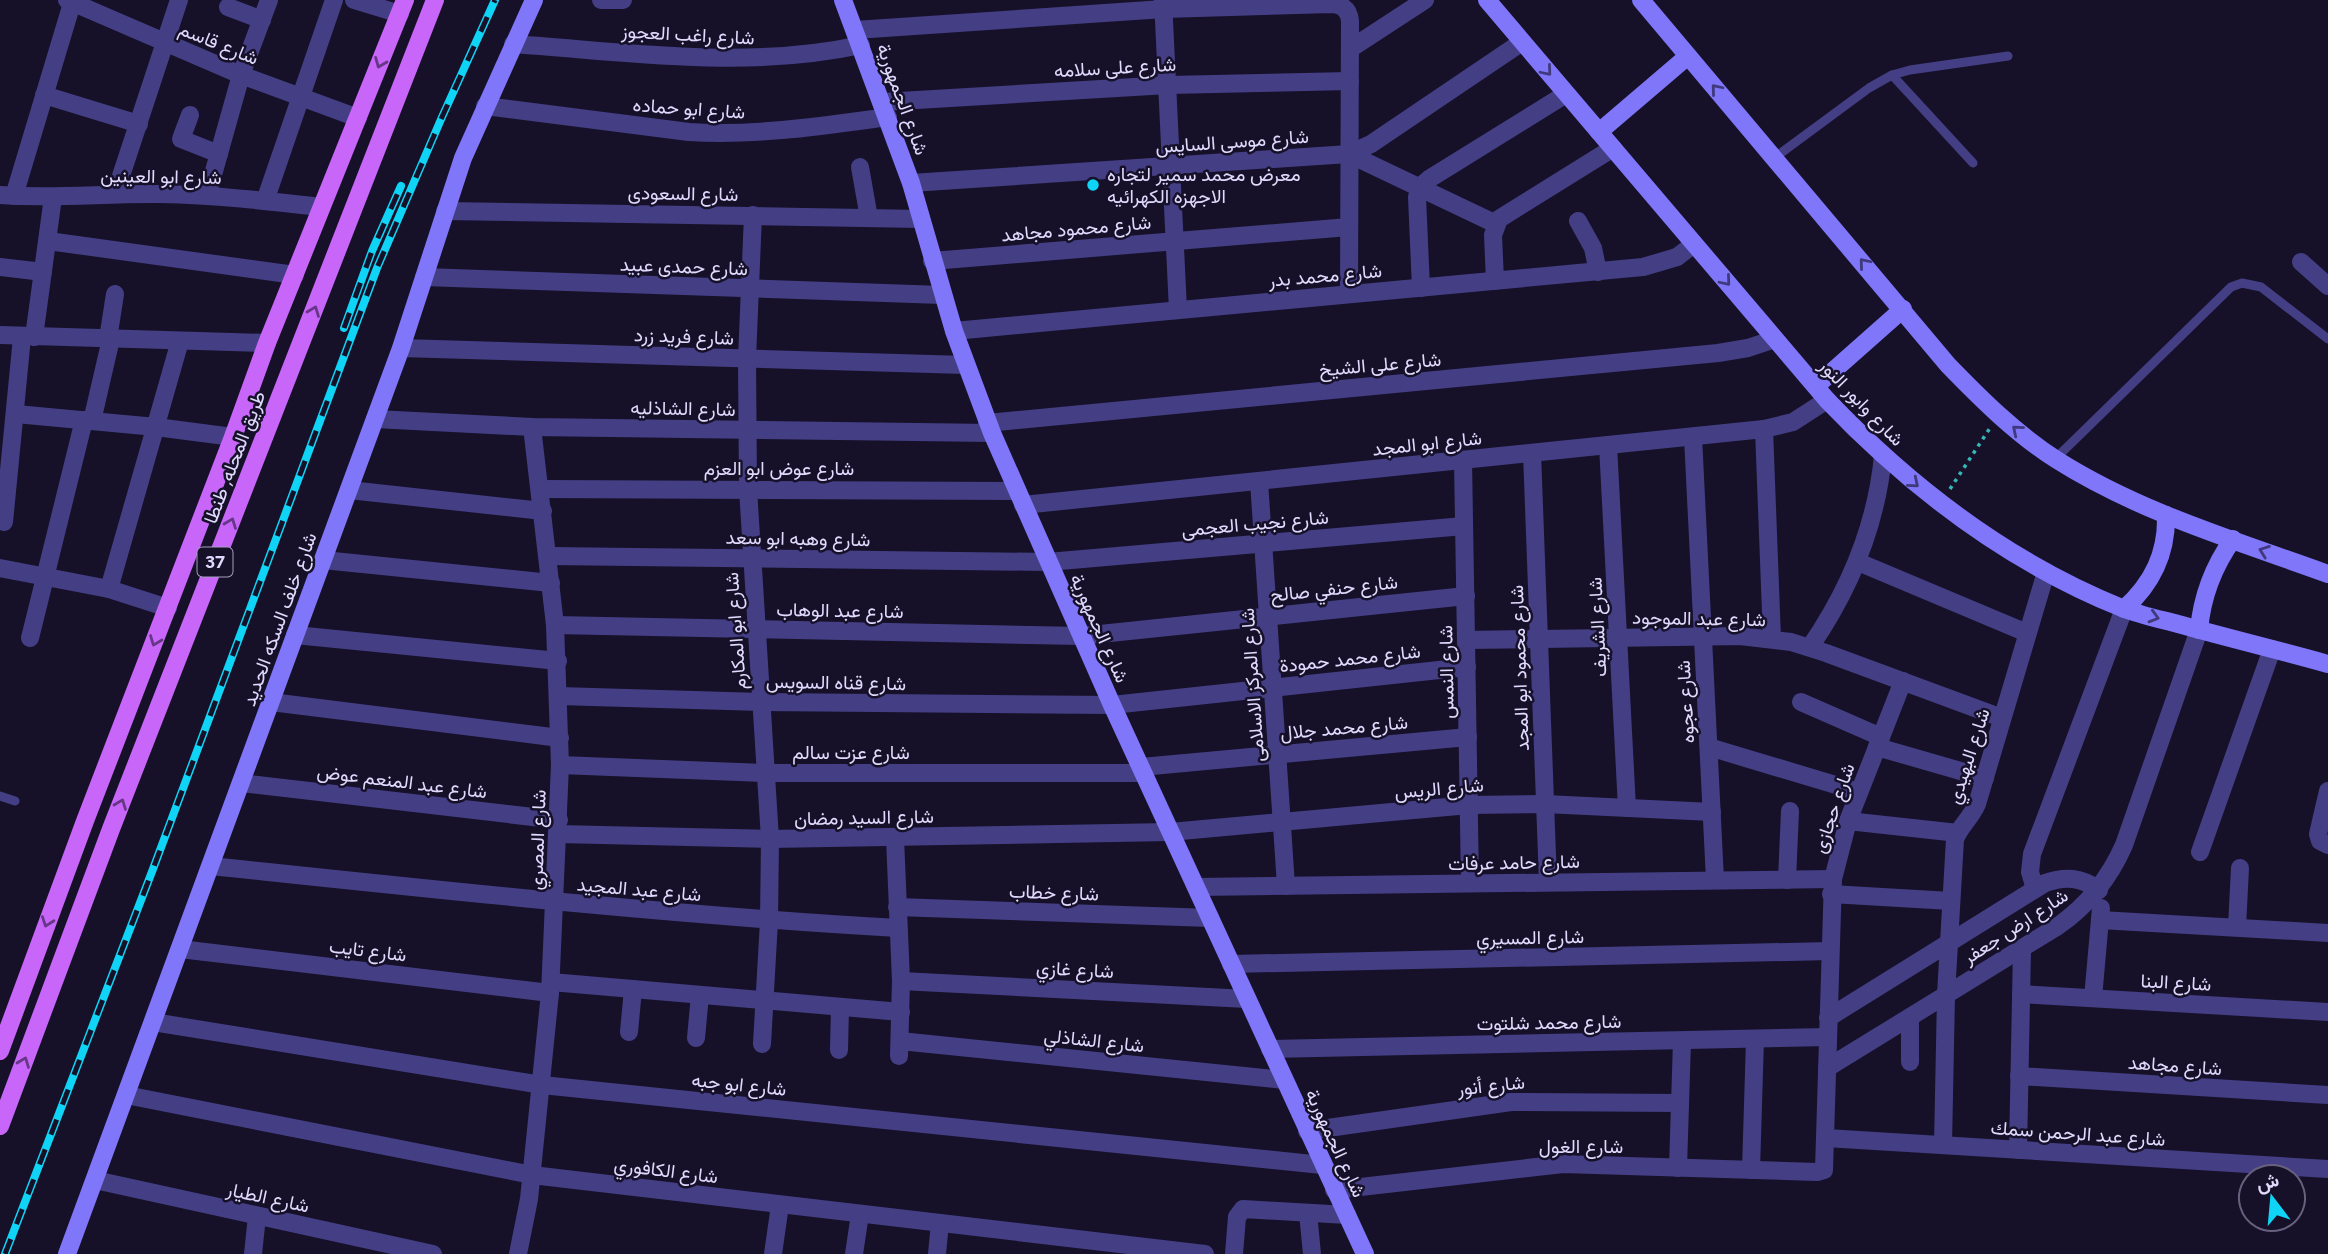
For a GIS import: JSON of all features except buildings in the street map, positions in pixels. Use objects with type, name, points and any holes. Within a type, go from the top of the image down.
[{"type":"main road","name":"طريق المحله, طنطا","points":[[0,1126],[111,830],[435,0]]},
{"type":"main road","name":"طريق المحله, طنطا","points":[[0,1051],[267,343],[402,7]]},
{"type":"main road","points":[[85,821],[96,831],[111,830]]},
{"type":"main road","points":[[60,887],[73,883],[84,890],[86,896]]},
{"type":"street","points":[[115,194],[179,0]]},
{"type":"street","points":[[207,196],[241,75],[269,0]]},
{"type":"street","points":[[265,201],[334,0]]},
{"type":"street","points":[[354,0],[402,7]]},
{"type":"street","name":"شارع خلف السكه الحديد","points":[[67,1254],[401,348],[463,158],[534,0]]},
{"type":"street","points":[[601,0],[623,0]]},
{"type":"street","name":"شارع الجمهورية","points":[[843,0],[886,109],[911,183],[942,295],[989,428],[1112,705],[1322,1165],[1366,1254]]},
{"type":"street","points":[[1349,294],[1350,49],[1424,0]]},
{"type":"street","name":"شارع وابور النور","points":[[1487,0],[1821,393],[1883,456],[1940,504],[2000,545],[2046,572],[2124,609],[2328,664]]},
{"type":"street","points":[[1641,0],[1948,365],[1999,415],[2055,459],[2086,477],[2166,515],[2328,575]]},
{"type":"street","points":[[7,196],[44,95],[71,1]]},
{"type":"street","name":"شارع قاسم","points":[[71,1],[241,75],[358,118]]},
{"type":"street","name":"شارع راغب العجوز","points":[[513,44],[755,59],[823,54],[858,38],[1164,4],[1247,3],[1332,4],[1343,7],[1349,16],[1350,49]]},
{"type":"street","points":[[1164,4],[1178,310]]},
{"type":"street","points":[[228,7],[262,20]]},
{"type":"street","name":"شارع موسى السايس","points":[[911,183],[1349,153],[1371,144],[1522,42]]},
{"type":"street","points":[[1599,132],[1688,55]]},
{"type":"street","name":"شارع على سلامه","points":[[886,109],[1168,85],[1350,81]]},
{"type":"street","points":[[1422,288],[1417,197],[1420,187],[1566,94]]},
{"type":"street","points":[[44,95],[139,124]]},
{"type":"street","name":"شارع ابو حماده","points":[[485,106],[718,134],[775,132],[886,109]]},
{"type":"street","points":[[190,115],[180,137],[182,140],[219,154]]},
{"type":"street","points":[[1495,281],[1493,235],[1496,224],[1508,212],[1613,148]]},
{"type":"street","points":[[1349,153],[1496,224]]},
{"type":"street","points":[[860,167],[869,218]]},
{"type":"street","name":"شارع ابو العينين","points":[[7,196],[207,196],[321,207]]},
{"type":"street","points":[[3,510],[7,433],[16,414],[28,337],[43,272],[53,197]]},
{"type":"street","name":"شارع السعودى","points":[[445,211],[921,219]]},
{"type":"street","name":"شارع ابو المكارم","points":[[753,215],[746,430],[751,558],[770,839],[769,921],[762,1044]]},
{"type":"street","points":[[1578,221],[1593,248],[1598,272]]},
{"type":"street","name":"شارع محمود مجاهد","points":[[932,261],[1349,227]]},
{"type":"street","points":[[48,241],[295,275]]},
{"type":"street","name":"شارع محمد بدر","points":[[954,331],[1598,272],[1655,265],[1676,257],[1694,244]]},
{"type":"street","points":[[2301,262],[2328,286]]},
{"type":"street","points":[[0,267],[43,272]]},
{"type":"street","name":"شارع حمدى عبيد","points":[[424,276],[942,295]]},
{"type":"street","points":[[30,638],[109,339],[115,294]]},
{"type":"street","points":[[1821,393],[1903,309]]},
{"type":"street","points":[[0,335],[267,343]]},
{"type":"street","name":"شارع على الشيخ","points":[[989,428],[1718,353],[1748,348],[1775,339]]},
{"type":"street","points":[[109,589],[180,341]]},
{"type":"street","name":"شارع فريد زرد","points":[[401,348],[965,365]]},
{"type":"street","name":"شارع ابو المجد","points":[[1020,498],[1259,481],[1764,429],[1793,422],[1821,393]]},
{"type":"street","points":[[16,414],[233,437]]},
{"type":"street","name":"شارع الشاذليه","points":[[375,419],[532,427],[746,430],[989,428]]},
{"type":"street","name":"شارع المصري","points":[[518,1254],[532,1175],[551,987],[560,765],[558,661],[532,427]]},
{"type":"street","points":[[1764,429],[1772,639]]},
{"type":"street","name":"شارع عجوه","points":[[1693,437],[1716,880]]},
{"type":"street","name":"شارع الشريف","points":[[1608,445],[1627,808]]},
{"type":"street","name":"شارع محمود ابو المجد","points":[[1532,453],[1548,883]]},
{"type":"street","points":[[1810,647],[1837,606],[1858,562],[1875,509],[1883,456]]},
{"type":"street","name":"شارع النمس","points":[[1463,460],[1470,883]]},
{"type":"street","name":"شارع المركز الاسلامى","points":[[1259,481],[1286,886]]},
{"type":"street","name":"شارع عوض ابو العزم","points":[[540,489],[748,489],[1020,498]]},
{"type":"street","points":[[349,490],[542,511]]},
{"type":"street","points":[[2035,889],[2030,872],[2032,854],[2124,609],[2136,599],[2154,574],[2164,545],[2166,515]]},
{"type":"street","name":"شارع نجيب العجمى","points":[[1048,562],[1465,526]]},
{"type":"street","points":[[2092,998],[2100,920],[2099,890],[2124,845],[2199,630],[2209,582],[2233,539]]},
{"type":"street","name":"شارع وهبه ابو سعد","points":[[548,556],[1048,562]]},
{"type":"street","points":[[323,560],[551,583]]},
{"type":"street","points":[[1858,562],[2027,633]]},
{"type":"street","points":[[0,568],[109,589],[168,608]]},
{"type":"street","name":"شارع البهيدي","points":[[1943,1145],[1946,995],[1954,846],[1958,833],[1974,810],[2046,572]]},
{"type":"street","name":"شارع حنفي صالح","points":[[1081,636],[1465,596]]},
{"type":"street","name":"شارع عبد الوهاب","points":[[555,625],[1081,636]]},
{"type":"street","points":[[295,635],[558,661]]},
{"type":"street","name":"شارع عبد الموجود","points":[[1466,640],[1703,636],[1772,639],[1810,647],[2002,718]]},
{"type":"street","points":[[2200,852],[2272,649]]},
{"type":"street","name":"شارع محمد حمودة","points":[[1112,705],[1467,667]]},
{"type":"street","name":"شارع حجازى","points":[[1825,1165],[1832,887],[1848,821],[1903,681]]},
{"type":"street","name":"شارع قناه السويس","points":[[559,696],[761,702],[1112,705]]},
{"type":"street","points":[[271,702],[560,738]]},
{"type":"street","points":[[1801,702],[1879,742],[1984,778]]},
{"type":"street","name":"شارع محمد جلال","points":[[1142,770],[1468,737]]},
{"type":"street","points":[[1709,747],[1859,793]]},
{"type":"street","name":"شارع عزت سالم","points":[[560,765],[766,773],[1142,770]]},
{"type":"street","name":"شارع عبد المنعم عوض","points":[[241,783],[558,827]]},
{"type":"street","points":[[2328,791],[2318,834],[2320,841],[2328,845]]},
{"type":"street","name":"شارع الريس","points":[[1170,832],[1282,824],[1469,805],[1545,804],[1712,812]]},
{"type":"street","points":[[1787,880],[1790,811]]},
{"type":"street","points":[[1848,821],[1958,833]]},
{"type":"street","name":"شارع السيد رمضان","points":[[558,827],[770,839],[1170,832]]},
{"type":"street","points":[[895,838],[901,1012]]},
{"type":"street","name":"شارع عبد المجيد","points":[[211,866],[556,902],[769,921],[898,928]]},
{"type":"street","points":[[2237,928],[2240,868]]},
{"type":"street","name":"شارع ارض جعفر","points":[[1827,1068],[2069,918],[2099,890],[2089,883],[2067,878],[2045,883],[1828,1018]]},
{"type":"street","name":"شارع حامد عرفات","points":[[1196,887],[1787,880],[1951,901]]},
{"type":"street","name":"شارع خطاب","points":[[897,907],[1210,918]]},
{"type":"street","points":[[2100,920],[2328,933]]},
{"type":"street","points":[[2018,1150],[2022,948]]},
{"type":"street","name":"شارع تايب","points":[[180,949],[551,987],[633,989],[901,1012]]},
{"type":"street","name":"شارع المسيري","points":[[1231,964],[1830,951]]},
{"type":"street","name":"شارع غازي","points":[[901,981],[1247,999]]},
{"type":"street","points":[[629,1032],[633,989]]},
{"type":"street","name":"شارع البنا","points":[[2021,994],[2328,1012]]},
{"type":"street","points":[[696,1038],[699,995]]},
{"type":"street","points":[[839,1050],[840,1007]]},
{"type":"street","name":"شارع الشاذلي","points":[[901,1012],[900,1049],[1284,1080]]},
{"type":"street","points":[[1910,1017],[1910,1062]]},
{"type":"street","name":"شارع ابو جبه","points":[[153,1023],[541,1085],[1322,1165]]},
{"type":"street","name":"شارع محمد شلتوت","points":[[1270,1049],[1828,1037]]},
{"type":"street","points":[[1751,1170],[1755,1039]]},
{"type":"street","points":[[1678,1168],[1682,1041]]},
{"type":"street","name":"شارع مجاهد","points":[[2019,1076],[2328,1095]]},
{"type":"street","name":"شارع الكافوري","points":[[126,1096],[532,1175],[940,1223],[1059,1246],[1205,1254]]},
{"type":"street","name":"شارع أنور","points":[[1307,1131],[1511,1102],[1680,1103]]},
{"type":"street","name":"شارع عبد الرحمن سمك","points":[[1826,1138],[2328,1169]]},
{"type":"street","name":"شارع الغول","points":[[1334,1190],[1545,1165],[1820,1172],[1825,1165]]},
{"type":"street","name":"شارع الطيار","points":[[95,1180],[433,1254]]},
{"type":"street","points":[[773,1254],[780,1205]]},
{"type":"street","points":[[1234,1254],[1237,1217],[1243,1209],[1347,1215]]},
{"type":"street","points":[[1308,1213],[1312,1254]]},
{"type":"street","points":[[854,1254],[860,1214]]},
{"type":"street","points":[[253,1254],[257,1216]]},
{"type":"street","points":[[937,1254],[940,1223]]},
{"type":"lane","points":[[1774,158],[1869,88],[1892,75],[2008,56]]},
{"type":"lane","points":[[1892,75],[1973,163]]},
{"type":"lane","points":[[2055,459],[2231,287],[2242,283],[2260,287],[2328,339]]},
{"type":"lane","points":[[0,796],[16,801]]},
{"type":"path","points":[[1940,504],[1999,415]]},
{"type":"railway","points":[[5,1254],[153,869],[377,268],[495,0]]},
{"type":"railway","points":[[344,328],[372,251],[401,186]]},
{"type":"place","name":"معرض محمد سمير لتجاره الاجهزه الكهرائيه","points":[[1093,185]]}]
